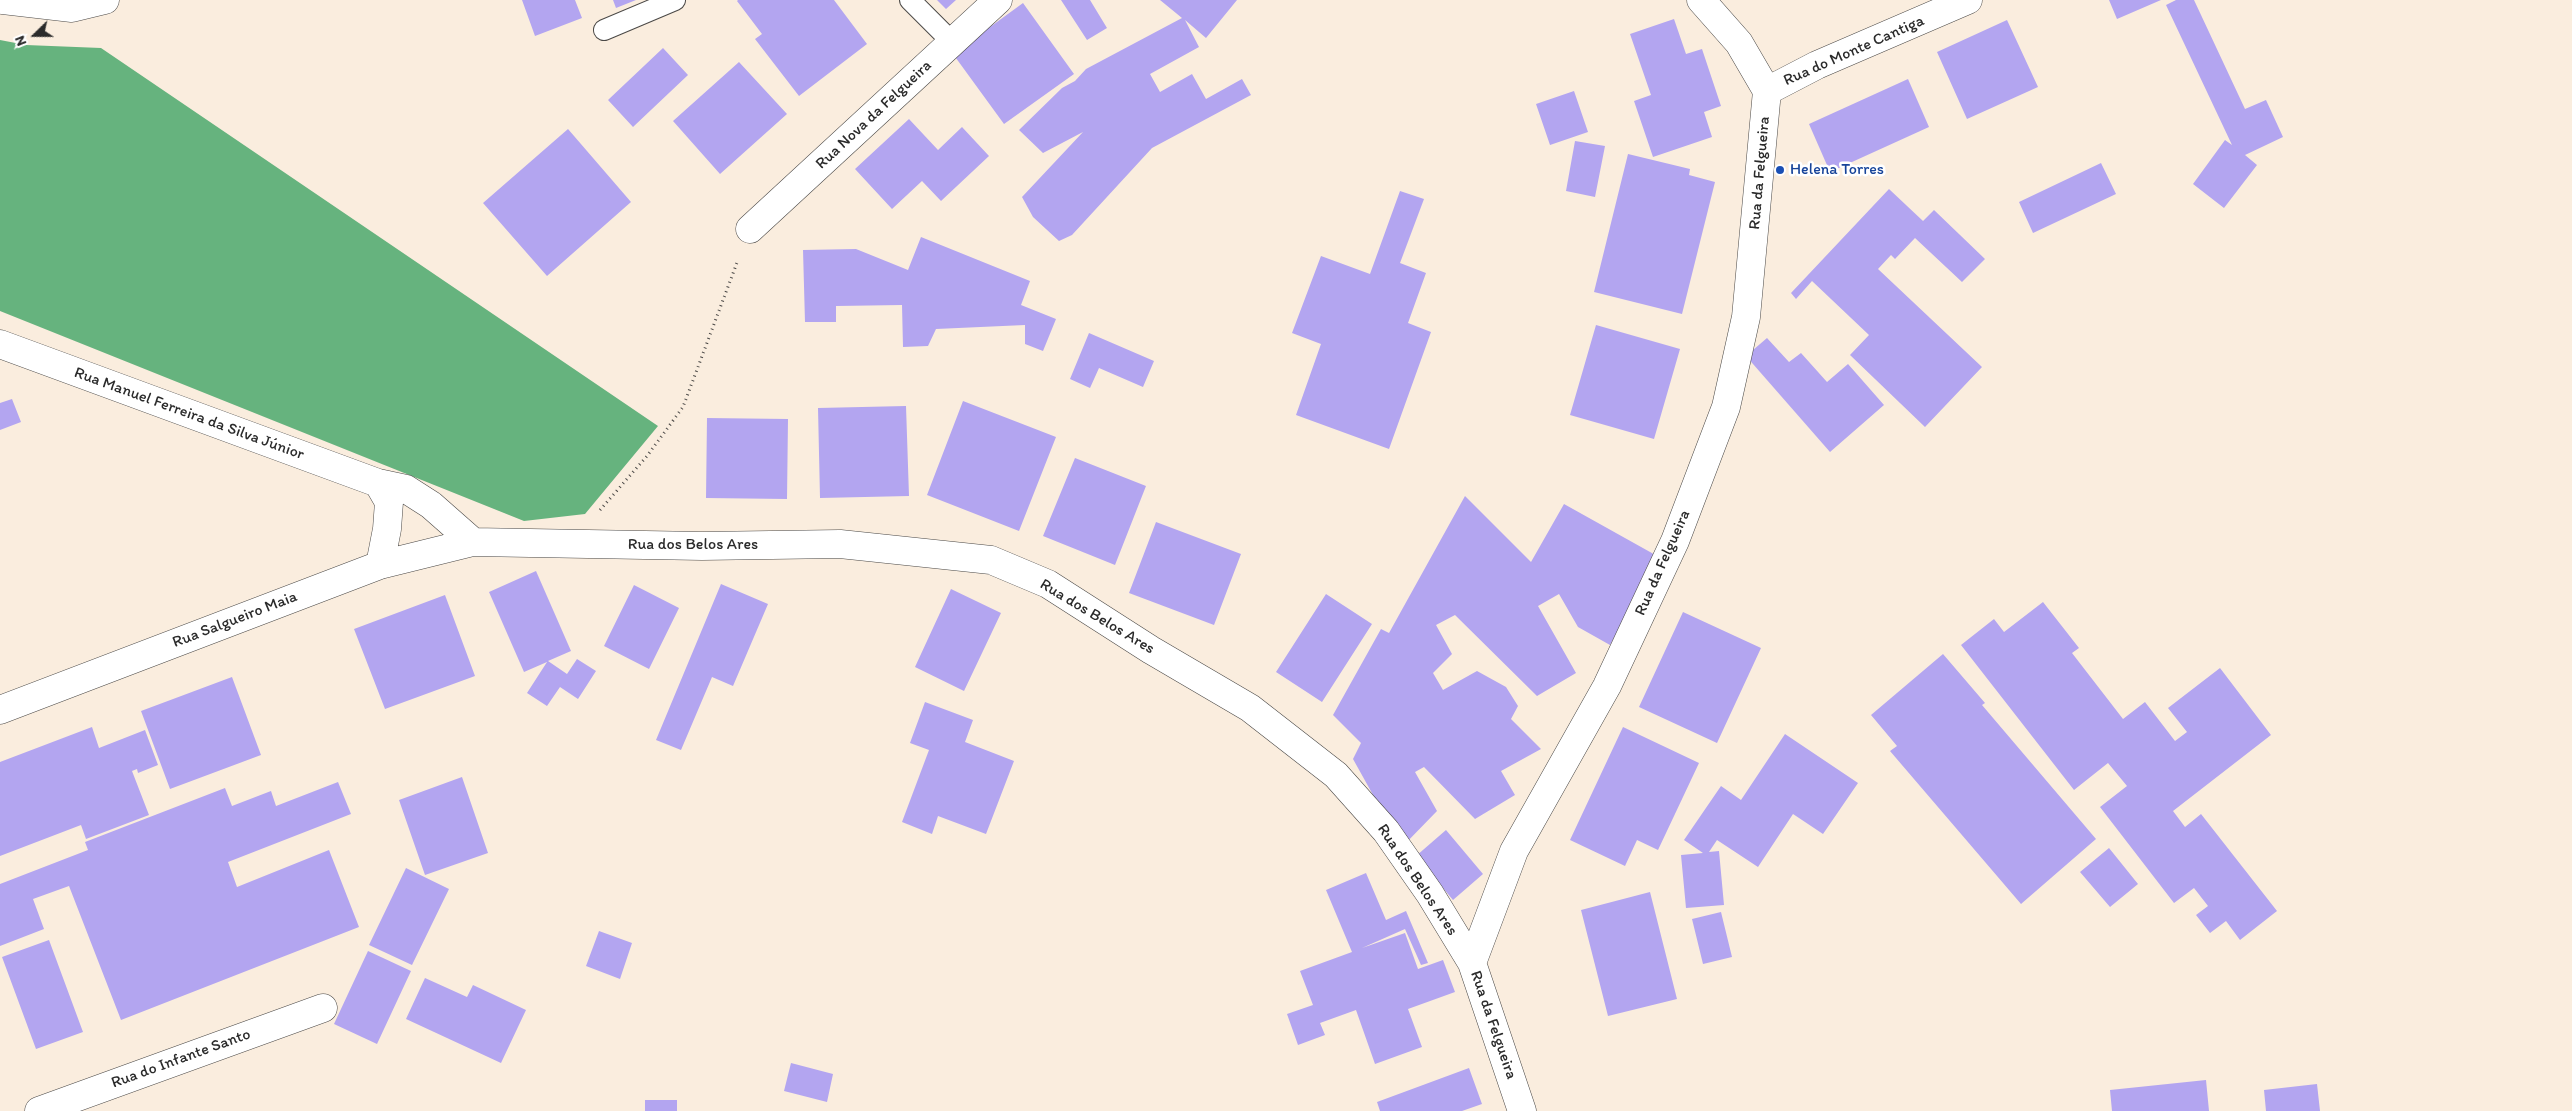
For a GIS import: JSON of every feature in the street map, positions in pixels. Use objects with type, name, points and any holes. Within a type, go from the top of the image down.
[{"type":"street","points":[[3,0],[72,8],[104,0]]},
{"type":"street","name":"Rua Nova da Felgueira","points":[[750,229],[998,0]]},
{"type":"street","points":[[1701,0],[1739,43],[1767,91]]},
{"type":"street","name":"Rua do Monte Cantiga","points":[[1767,91],[1817,65],[1968,0]]},
{"type":"street","name":"Rua da Felgueira","points":[[1522,1111],[1472,963],[1514,851],[1607,686],[1675,541],[1726,407],[1746,317],[1767,91]]},
{"type":"street","name":"Rua Manuel Ferreira da Silva Júnior","points":[[0,344],[378,483],[406,488],[431,505],[473,542]]},
{"type":"street","points":[[378,483],[388,502],[387,529],[380,565]]},
{"type":"street","name":"Rua dos Belos Ares","points":[[473,542],[702,546],[840,544],[991,560],[1048,584],[1151,650],[1250,708],[1336,775],[1386,831],[1430,894],[1472,963]]},
{"type":"street","name":"Rua Salgueiro Maia","points":[[0,710],[380,565],[473,542]]},
{"type":"street","name":"Rua do Infante Santo","points":[[39,1111],[323,1008]]},
{"type":"lane","points":[[604,30],[675,0]]},
{"type":"lane","points":[[910,0],[952,42]]},
{"type":"path","points":[[572,544],[646,456],[683,407],[750,229]]},
{"type":"green space","points":[[0,40],[26,45],[101,48],[658,426],[585,514],[524,521],[0,311]]},
{"type":"building","points":[[522,0],[575,0],[582,18],[535,36]]},
{"type":"building","points":[[613,0],[636,0],[616,8]]},
{"type":"building","points":[[738,0],[834,0],[867,44],[799,96],[755,39],[762,34]]},
{"type":"building","points":[[937,0],[956,0],[946,9]]},
{"type":"building","points":[[1061,0],[1090,0],[1107,28],[1087,40]]},
{"type":"building","points":[[1160,0],[1237,0],[1206,38],[1185,20],[1199,47],[1150,74],[1160,92],[1192,74],[1206,99],[1242,79],[1251,95],[1152,148],[1072,235],[1059,241],[1033,217],[1022,197],[1083,132],[1043,153],[1019,130],[1062,88],[1075,81],[1086,69],[1182,18]]},
{"type":"building","points":[[2109,0],[2161,0],[2117,19]]},
{"type":"building","points":[[2176,0],[2194,0],[2245,109],[2266,100],[2283,137],[2245,155],[2257,165],[2224,208],[2193,184],[2225,140],[2232,145],[2166,5]]},
{"type":"building","points":[[1023,3],[1074,74],[1004,124],[953,54]]},
{"type":"building","points":[[1674,19],[1686,54],[1702,49],[1721,106],[1704,112],[1712,137],[1653,157],[1634,101],[1651,95],[1630,34]]},
{"type":"building","points":[[2007,20],[2038,87],[1967,119],[1937,52]]},
{"type":"building","points":[[663,48],[688,75],[633,127],[608,100]]},
{"type":"building","points":[[739,62],[787,114],[720,174],[673,121]]},
{"type":"building","points":[[1908,79],[1929,127],[1830,172],[1809,124]]},
{"type":"building","points":[[1574,91],[1588,132],[1550,145],[1536,104]]},
{"type":"building","points":[[909,119],[938,150],[962,127],[989,156],[941,201],[922,181],[892,209],[855,169]]},
{"type":"building","points":[[568,129],[631,202],[547,276],[483,203]]},
{"type":"building","points":[[1575,141],[1605,146],[1595,197],[1566,191]]},
{"type":"building","points":[[1628,154],[1690,169],[1689,175],[1715,182],[1682,314],[1594,292]]},
{"type":"building","points":[[2101,163],[2116,194],[2033,233],[2019,202]]},
{"type":"building","points":[[1889,189],[1923,221],[1934,210],[1985,259],[1962,282],[1915,238],[1895,259],[1891,255],[1878,269],[1982,367],[1925,427],[1850,355],[1869,335],[1812,281],[1796,299],[1791,293]]},
{"type":"building","points":[[1400,191],[1424,199],[1400,263],[1426,273],[1408,323],[1431,332],[1389,449],[1296,415],[1321,344],[1292,333],[1321,256],[1370,274]]},
{"type":"building","points":[[921,237],[1030,281],[1021,305],[1056,319],[1043,351],[1025,344],[1025,325],[936,329],[928,346],[903,347],[902,305],[836,306],[836,322],[805,322],[803,250],[856,249],[908,270]]},
{"type":"building","points":[[1596,325],[1680,349],[1654,439],[1570,415]]},
{"type":"building","points":[[1089,333],[1154,361],[1143,387],[1099,368],[1090,388],[1070,379]]},
{"type":"building","points":[[1767,338],[1789,362],[1801,353],[1827,382],[1848,364],[1884,405],[1830,452],[1746,356]]},
{"type":"building","points":[[12,399],[21,422],[0,430],[0,403]]},
{"type":"building","points":[[963,401],[1056,437],[1019,531],[927,495]]},
{"type":"building","points":[[906,406],[909,496],[820,498],[818,408]]},
{"type":"building","points":[[707,418],[788,419],[787,499],[706,498]]},
{"type":"building","points":[[1075,458],[1146,486],[1115,565],[1043,536]]},
{"type":"building","points":[[1465,496],[1531,562],[1564,504],[1659,557],[1610,645],[1578,627],[1559,594],[1538,606],[1576,673],[1537,696],[1455,615],[1436,625],[1452,654],[1433,673],[1443,690],[1477,671],[1506,687],[1518,706],[1511,719],[1541,749],[1501,771],[1515,795],[1475,819],[1424,767],[1415,772],[1437,811],[1402,847],[1353,759],[1361,743],[1333,715],[1381,629],[1389,633]]},
{"type":"building","points":[[1156,522],[1241,554],[1214,625],[1129,593]]},
{"type":"building","points":[[536,571],[571,651],[548,661],[567,674],[577,659],[596,671],[578,699],[560,687],[547,706],[527,693],[547,662],[524,672],[489,592]]},
{"type":"building","points":[[721,584],[768,604],[733,686],[712,677],[681,750],[656,740]]},
{"type":"building","points":[[634,585],[679,608],[649,669],[604,646]]},
{"type":"building","points":[[951,589],[1001,613],[964,691],[915,667]]},
{"type":"building","points":[[1326,594],[1372,624],[1322,702],[1276,672]]},
{"type":"building","points":[[445,595],[475,676],[385,709],[354,629]]},
{"type":"building","points":[[2043,602],[2079,648],[2072,653],[2123,719],[2145,702],[2175,741],[2187,732],[2168,708],[2220,668],[2271,735],[2173,811],[2185,827],[2201,814],[2277,911],[2240,940],[2226,921],[2210,933],[2196,915],[2208,906],[2194,888],[2174,903],[2100,807],[2127,786],[2108,763],[2074,790],[1961,645],[1994,619],[2004,632]]},
{"type":"building","points":[[1683,612],[1761,648],[1717,743],[1639,707]]},
{"type":"building","points":[[1943,654],[1985,703],[1982,705],[2096,839],[2021,904],[1890,751],[1897,746],[1871,715]]},
{"type":"building","points":[[232,677],[261,755],[170,789],[141,711]]},
{"type":"building","points":[[925,702],[973,720],[965,742],[1014,761],[986,834],[938,816],[932,834],[902,822],[929,750],[910,743]]},
{"type":"building","points":[[92,727],[99,748],[145,730],[158,765],[138,773],[137,769],[132,771],[149,815],[86,839],[81,825],[0,856],[0,762]]},
{"type":"building","points":[[1623,727],[1699,763],[1658,850],[1637,840],[1625,866],[1570,840]]},
{"type":"building","points":[[1785,734],[1858,783],[1823,834],[1793,814],[1758,867],[1717,840],[1709,852],[1719,851],[1724,905],[1686,908],[1681,855],[1703,853],[1684,840],[1721,786],[1741,800]]},
{"type":"building","points":[[462,777],[488,853],[425,875],[399,800]]},
{"type":"building","points":[[338,782],[351,814],[228,862],[237,887],[329,850],[359,927],[121,1020],[69,886],[33,899],[44,929],[0,946],[0,884],[88,850],[85,842],[225,788],[232,806],[271,791],[276,806]]},
{"type":"building","points":[[1446,830],[1483,874],[1453,900],[1416,856]]},
{"type":"building","points":[[2109,848],[2138,884],[2110,907],[2080,872]]},
{"type":"building","points":[[406,868],[449,889],[412,965],[369,945]]},
{"type":"building","points":[[1366,873],[1386,920],[1406,911],[1428,963],[1421,965],[1405,929],[1362,948],[1405,933],[1418,969],[1443,960],[1455,992],[1408,1009],[1422,1047],[1375,1064],[1356,1010],[1320,1023],[1325,1035],[1298,1045],[1287,1014],[1313,1005],[1300,971],[1352,952],[1326,890]]},
{"type":"building","points":[[1650,892],[1677,999],[1608,1016],[1581,910]]},
{"type":"building","points":[[1721,912],[1732,957],[1703,964],[1692,919]]},
{"type":"building","points":[[599,931],[632,943],[620,979],[586,966]]},
{"type":"building","points":[[49,940],[83,1032],[36,1049],[2,957]]},
{"type":"building","points":[[368,951],[411,971],[377,1044],[334,1024]]},
{"type":"building","points":[[425,978],[467,997],[473,985],[526,1010],[501,1063],[406,1019]]},
{"type":"building","points":[[791,1063],[833,1074],[827,1102],[784,1091]]},
{"type":"building","points":[[1469,1068],[1482,1104],[1462,1111],[1380,1111],[1377,1102]]},
{"type":"building","points":[[2206,1080],[2209,1111],[2112,1111],[2110,1090]]},
{"type":"building","points":[[2317,1084],[2320,1111],[2266,1111],[2264,1090]]},
{"type":"building","points":[[645,1100],[677,1100],[677,1111],[645,1111]]},
{"type":"place","name":"Helena Torres","points":[[1780,170]]}]
